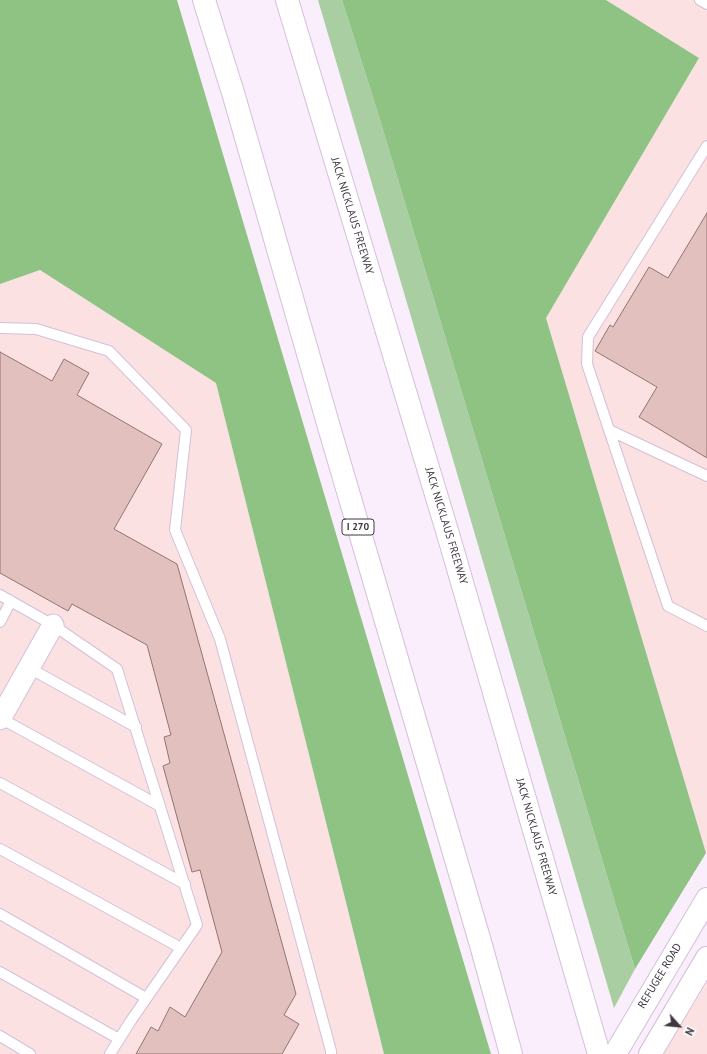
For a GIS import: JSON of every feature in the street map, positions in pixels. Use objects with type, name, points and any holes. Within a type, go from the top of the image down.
[{"type":"main road","name":"I 270","points":[[204,0],[238,111],[481,945],[511,1054]]},
{"type":"main road","name":"JACK NICKLAUS FREEWAY","points":[[287,0],[448,534],[599,1054]]},
{"type":"main road","name":"REFUGEE ROAD","points":[[614,1054],[707,899]]},
{"type":"main road","points":[[650,1054],[707,958]]},
{"type":"street","points":[[0,719],[53,625]]},
{"type":"lane","points":[[700,0],[707,4]]},
{"type":"lane","points":[[707,146],[588,337],[587,364],[668,606],[707,626]]},
{"type":"lane","points":[[0,328],[36,329],[109,350],[186,430],[175,530],[220,639],[331,1054]]},
{"type":"lane","points":[[609,430],[707,476]]},
{"type":"lane","points":[[0,595],[53,625],[117,669],[197,925],[146,998],[110,1054]]},
{"type":"lane","points":[[0,622],[11,601]]},
{"type":"lane","points":[[29,668],[136,728]]},
{"type":"lane","points":[[0,719],[160,806]]},
{"type":"lane","points":[[0,783],[185,884]]},
{"type":"lane","points":[[0,848],[181,948]]},
{"type":"lane","points":[[0,914],[146,998]]},
{"type":"lane","points":[[0,972],[119,1039]]},
{"type":"lane","points":[[0,1036],[30,1054]]},
{"type":"shaded area","points":[[606,0],[707,0],[706,853],[546,318],[699,58]]},
{"type":"shaded area","points":[[40,270],[216,383],[384,1054],[0,1054],[0,284]]},
{"type":"shaded area","points":[[707,983],[707,1054],[663,1054]]},
{"type":"green space","points":[[0,0],[177,0],[491,1054],[384,1054],[216,383],[40,270],[0,284]]},
{"type":"green space","points":[[318,0],[342,0],[377,110],[635,969],[614,1008]]},
{"type":"green space","points":[[342,0],[606,0],[699,58],[546,318],[706,853],[635,969],[377,110]]},
{"type":"building","points":[[707,213],[707,458],[639,417],[657,387],[595,351],[610,325],[613,327],[649,267],[668,278]]},
{"type":"building","points":[[0,352],[52,381],[64,359],[89,373],[77,395],[162,444],[114,529],[177,564],[296,994],[284,1015],[299,1024],[282,1054],[136,1054],[151,1027],[158,1031],[170,1007],[185,1017],[222,952],[200,870],[192,872],[163,766],[170,763],[164,737],[171,735],[147,645],[72,604],[68,611],[0,573]]}]
